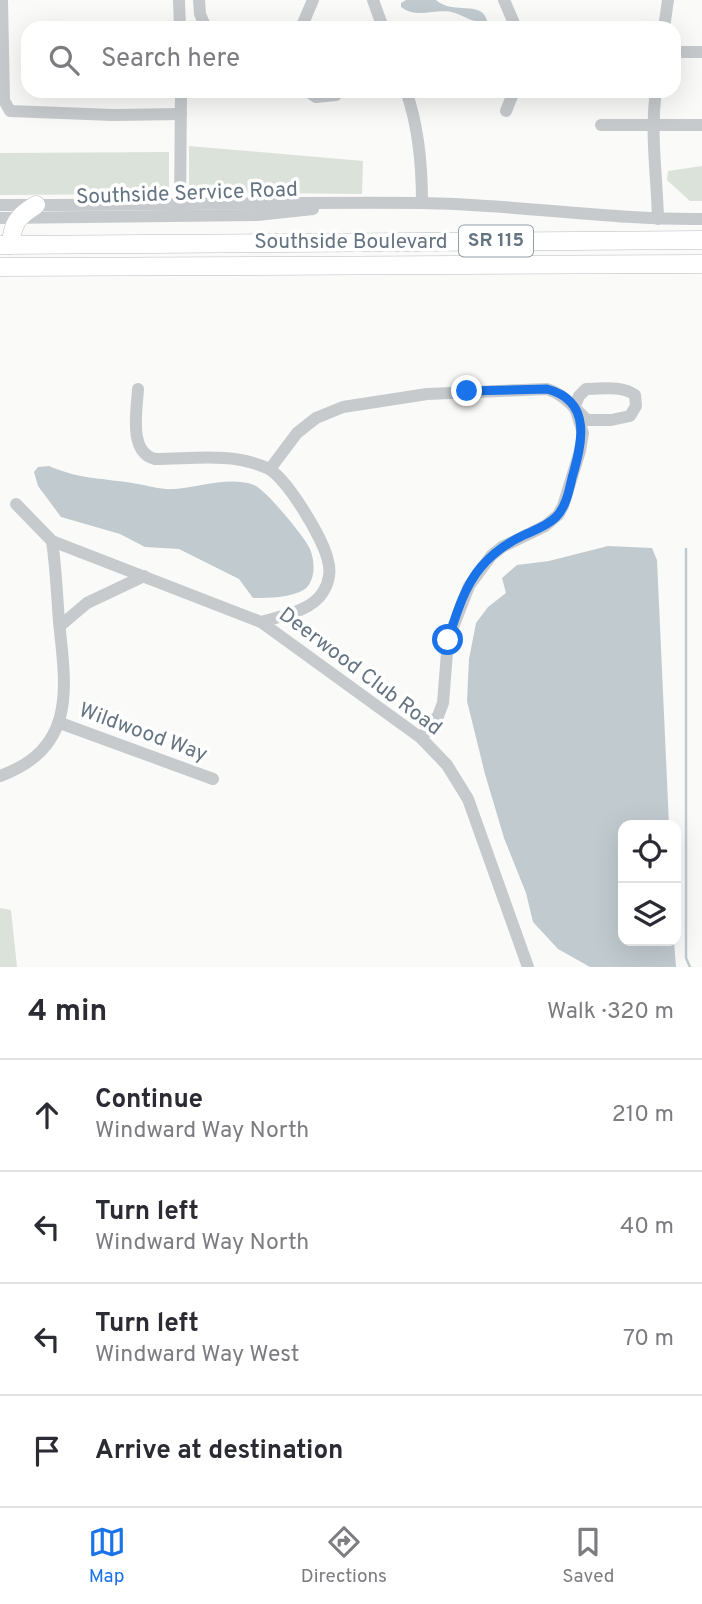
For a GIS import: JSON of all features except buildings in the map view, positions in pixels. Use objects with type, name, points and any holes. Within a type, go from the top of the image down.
[{"type":"highway","points":[[26,267],[4,240],[11,230],[9,217],[36,205]]},
{"type":"highway","name":"Southside Boulevard","points":[[4,240],[702,240]]},
{"type":"highway","name":"Southside Boulevard","points":[[0,267],[702,264]]},
{"type":"street","points":[[2,0],[4,100],[10,111],[113,115],[181,114]]},
{"type":"street","points":[[179,0],[180,21]]},
{"type":"street","points":[[199,0],[203,21]]},
{"type":"street","points":[[304,21],[313,0]]},
{"type":"street","points":[[373,0],[380,21]]},
{"type":"street","points":[[504,0],[513,21]]},
{"type":"street","points":[[665,21],[668,0]]},
{"type":"street","points":[[681,52],[702,52]]},
{"type":"street","points":[[180,210],[181,98]]},
{"type":"street","points":[[408,98],[422,170],[422,203]]},
{"type":"street","points":[[506,111],[511,98]]},
{"type":"street","points":[[655,98],[652,125],[657,169],[657,219]]},
{"type":"street","points":[[601,125],[702,125]]},
{"type":"street","name":"Southside Service Road","points":[[9,217],[422,203],[500,206],[595,216],[702,219]]},
{"type":"street","name":"Southside Service Road","points":[[0,205],[180,210]]},
{"type":"street","points":[[270,469],[297,433],[316,418],[343,407],[427,394],[547,389],[558,392],[574,408],[587,420],[629,416],[636,406],[635,396],[628,390],[618,388],[586,389],[579,396],[574,408]]},
{"type":"street","points":[[138,389],[136,426],[139,444],[146,456],[237,458],[270,469],[285,483],[324,547],[329,572],[327,583],[318,599],[299,609],[261,622]]},
{"type":"street","points":[[421,738],[438,716],[443,704],[448,640],[460,605],[474,578],[491,556],[502,547],[545,526],[564,506],[583,433],[574,408]]},
{"type":"street","name":"Deerwood Club Road","points":[[16,503],[52,541],[261,622],[421,738],[447,765],[468,799],[528,967]]},
{"type":"street","points":[[0,776],[19,768],[35,755],[60,723],[66,691],[52,541]]},
{"type":"street","points":[[60,626],[87,603],[144,576]]},
{"type":"street","name":"Wildwood Way","points":[[60,723],[213,779]]},
{"type":"shaded area","points":[[406,0],[436,0],[450,7],[473,9],[480,11],[487,21],[474,21],[455,13],[441,11],[414,13],[401,7],[401,3]]},
{"type":"shaded area","points":[[189,146],[363,161],[362,194],[189,192]]},
{"type":"shaded area","points":[[169,152],[169,187],[153,194],[0,195],[0,153]]},
{"type":"shaded area","points":[[702,166],[702,201],[690,201],[667,180],[668,171]]},
{"type":"shaded area","points":[[49,466],[83,476],[165,489],[225,482],[254,485],[275,504],[307,543],[313,559],[311,581],[305,589],[293,594],[253,598],[239,579],[179,549],[145,547],[120,534],[61,517],[38,486],[34,472],[38,467]]},
{"type":"shaded area","points":[[608,546],[652,548],[657,560],[669,820],[618,820],[618,946],[674,946],[676,967],[590,967],[558,949],[533,922],[526,893],[504,838],[467,701],[469,659],[476,623],[488,607],[506,593],[502,578],[517,565],[549,561]]},
{"type":"shaded area","points":[[0,908],[11,910],[17,967],[0,967]]},
{"type":"waterway","points":[[686,549],[686,958],[690,967]]},
{"type":"route","points":[[448,640],[469,586],[491,556],[502,547],[545,526],[564,506],[583,433],[578,414],[558,392],[547,389],[467,391]]}]
